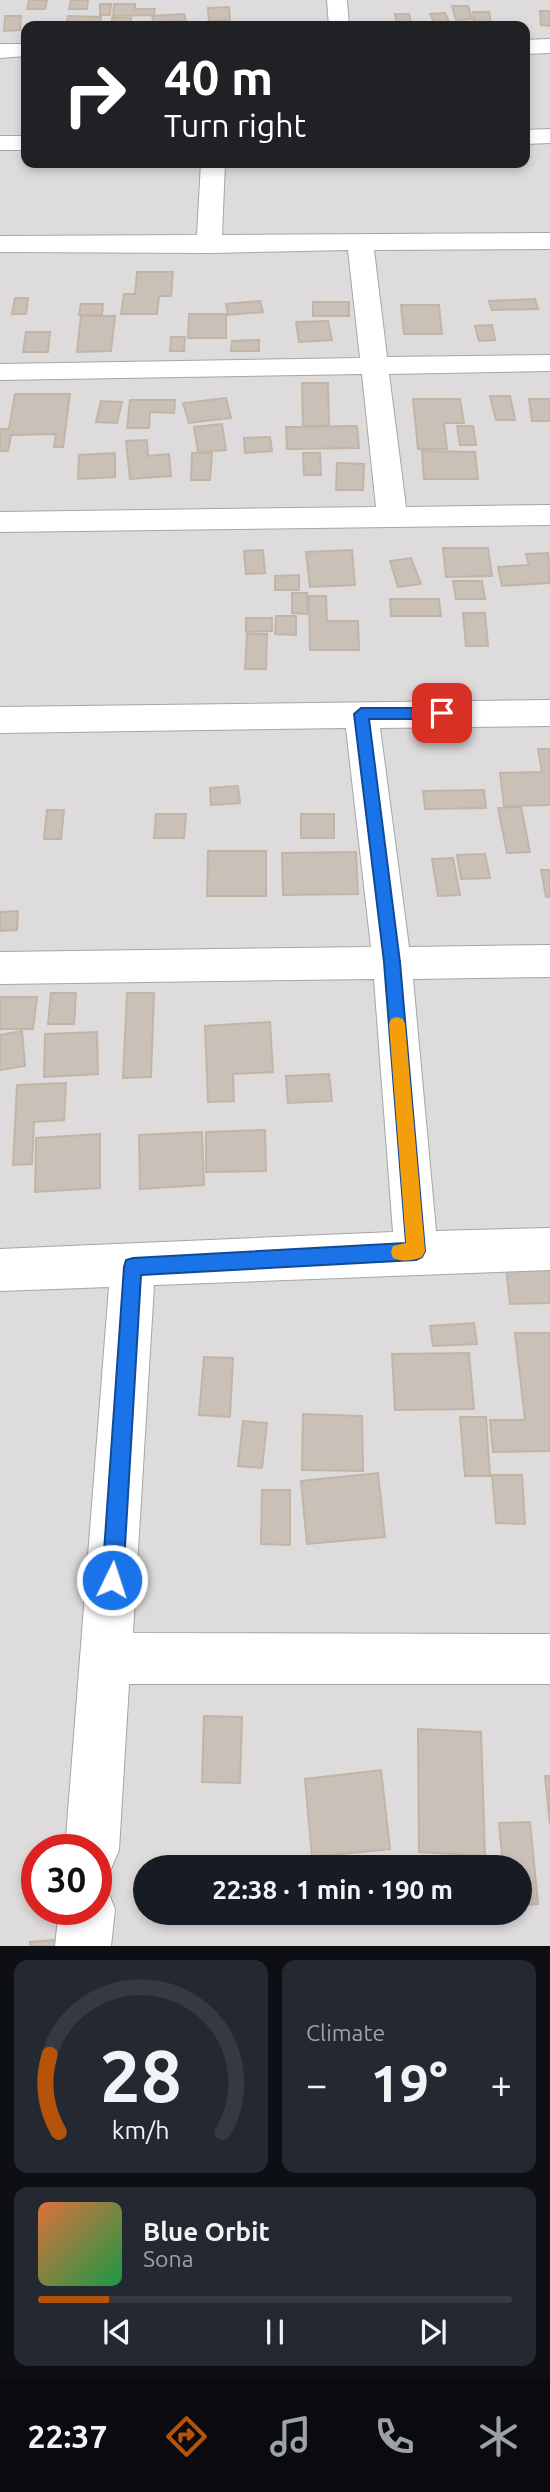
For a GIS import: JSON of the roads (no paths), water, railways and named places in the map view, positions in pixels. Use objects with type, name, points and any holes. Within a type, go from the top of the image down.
[{"type":"street","points":[[337,0],[339,21]]},
{"type":"street","points":[[530,47],[550,46]]},
{"type":"street","points":[[0,51],[21,50]]},
{"type":"street","points":[[530,136],[550,136]]},
{"type":"street","points":[[0,143],[21,143]]},
{"type":"street","points":[[209,245],[213,168]]},
{"type":"street","points":[[0,244],[209,245],[550,241]]},
{"type":"street","points":[[360,242],[392,517]]},
{"type":"street","points":[[0,372],[550,363]]},
{"type":"street","points":[[0,522],[550,515]]},
{"type":"street","points":[[0,720],[550,713]]},
{"type":"street","points":[[361,714],[392,962],[416,1251]]},
{"type":"street","points":[[0,968],[550,961]]},
{"type":"street","points":[[0,1270],[133,1267],[416,1251],[550,1249]]},
{"type":"street","points":[[93,1834],[133,1267]]},
{"type":"street","points":[[107,1658],[550,1658]]},
{"type":"street","points":[[83,1946],[85,1925]]}]
